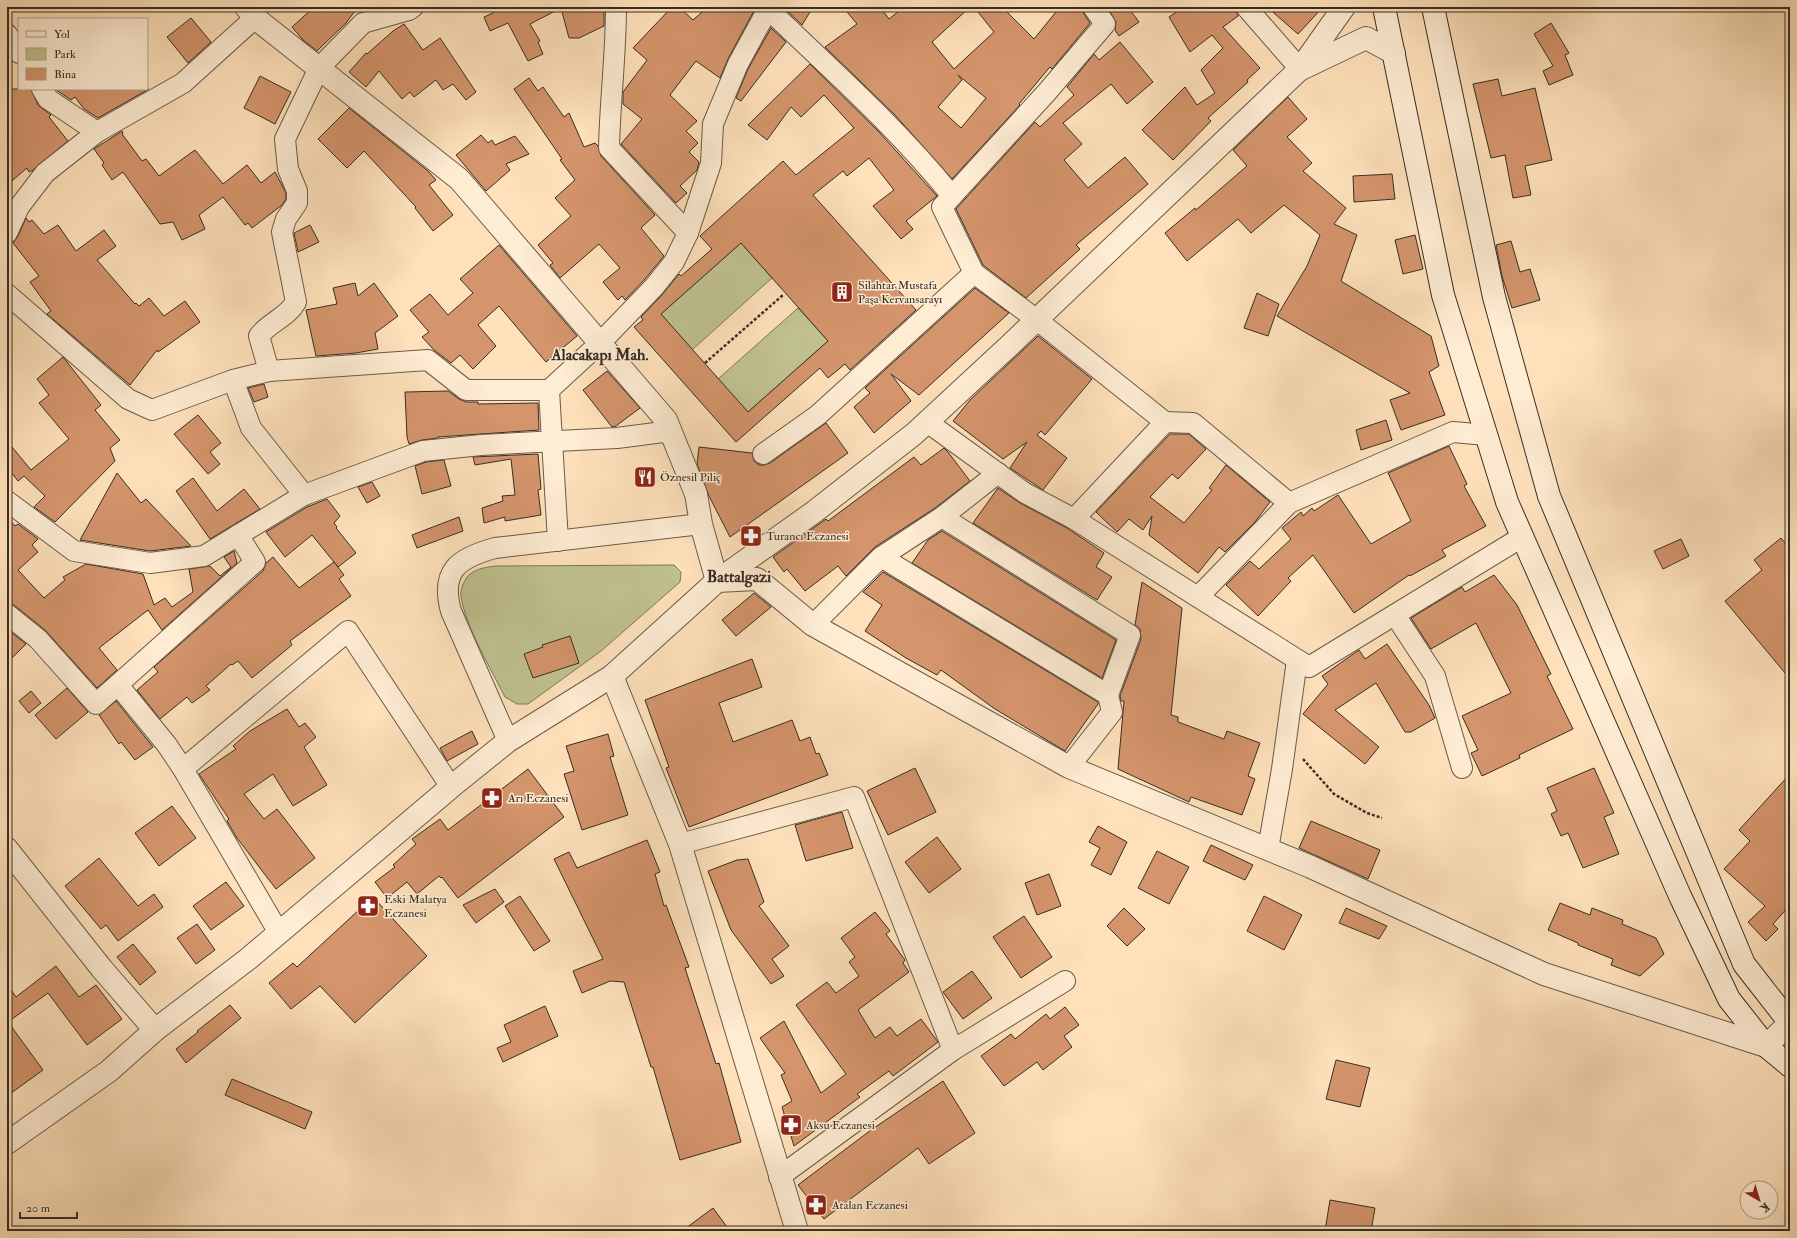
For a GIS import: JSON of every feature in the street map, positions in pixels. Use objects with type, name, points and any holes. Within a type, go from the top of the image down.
[{"type":"street","points":[[269,371],[259,336],[265,328],[292,310],[296,302],[284,250],[282,232],[286,219],[297,203],[297,191],[288,169],[284,139],[319,68],[363,24],[409,10],[413,7]]},
{"type":"street","points":[[616,7],[616,42],[609,148],[688,233]]},
{"type":"street","points":[[1093,7],[1105,24],[1047,92],[942,207],[974,273],[1037,320],[1165,422],[1193,423],[1289,503]]},
{"type":"street","points":[[1246,7],[1300,69]]},
{"type":"street","points":[[7,1143],[109,1071],[155,1030],[248,959],[451,787],[508,741],[612,676],[717,581],[814,512],[914,434],[1037,320],[1300,69],[1344,7]]},
{"type":"street","points":[[1384,7],[1443,295],[1507,502],[1680,896],[1730,999],[1766,1046],[1790,1066]]},
{"type":"street","points":[[1433,7],[1494,297],[1549,496],[1744,964],[1790,1023],[1766,1046]]},
{"type":"street","points":[[7,294],[128,399],[152,410],[233,380],[269,371],[428,360],[466,390],[549,390],[600,343],[654,287],[674,262],[688,233],[711,163],[713,124],[738,64],[768,8],[846,82],[924,160],[952,196]]},
{"type":"street","points":[[7,233],[19,207],[45,173],[97,132],[183,83],[250,13],[459,178],[666,420],[696,494],[702,524],[717,581]]},
{"type":"street","points":[[7,34],[18,51]]},
{"type":"street","points":[[1300,69],[1366,38],[1394,53]]},
{"type":"street","points":[[43,90],[48,99],[97,132]]},
{"type":"street","points":[[763,454],[818,416],[974,273]]},
{"type":"street","points":[[233,380],[252,428],[304,495]]},
{"type":"street","points":[[549,390],[558,540]]},
{"type":"street","points":[[927,422],[1025,493],[1074,519],[1309,667],[1395,616],[1522,537]]},
{"type":"street","points":[[1074,519],[1165,422]]},
{"type":"street","points":[[7,500],[74,551],[150,563],[204,556],[304,495],[422,451],[481,444],[617,438],[671,431]]},
{"type":"street","points":[[1198,597],[1289,503],[1453,432],[1486,435]]},
{"type":"street","points":[[813,625],[881,557],[942,518],[998,473]]},
{"type":"street","points":[[942,518],[1130,635],[1108,695],[1112,712],[1069,767]]},
{"type":"street","points":[[508,741],[451,611],[446,595],[448,580],[457,565],[474,553],[495,548],[702,524]]},
{"type":"street","points":[[7,614],[38,639],[96,704],[256,562],[238,535]]},
{"type":"street","points":[[881,557],[1108,695]]},
{"type":"street","points":[[717,581],[758,579],[813,625],[1069,767],[1318,870],[1544,974],[1766,1046]]},
{"type":"street","points":[[1395,616],[1435,676],[1462,768]]},
{"type":"street","points":[[183,769],[348,631],[451,787]]},
{"type":"street","points":[[1268,849],[1297,660]]},
{"type":"street","points":[[612,676],[680,844],[779,1177],[797,1231]]},
{"type":"street","points":[[118,685],[167,745],[183,769],[279,933]]},
{"type":"street","points":[[680,844],[854,797],[953,1050]]},
{"type":"street","points":[[7,849],[102,969],[155,1030]]},
{"type":"street","points":[[779,1177],[953,1050],[1065,981]]},
{"type":"path","points":[[705,363],[783,295]]},
{"type":"path","points":[[1286,738],[1334,794],[1368,813],[1382,818]]},
{"type":"green space","points":[[741,243],[772,278],[692,350],[661,314]]},
{"type":"green space","points":[[798,308],[828,341],[748,412],[718,379]]},
{"type":"green space","points":[[674,565],[681,572],[680,582],[601,651],[528,704],[517,704],[505,697],[473,634],[463,608],[461,593],[465,581],[470,574],[483,568],[496,566]]},
{"type":"building","points":[[314,7],[358,7],[346,23],[317,51],[303,40],[292,27]]},
{"type":"building","points":[[491,7],[604,7],[604,26],[579,38],[569,38],[561,8],[530,24],[540,41],[538,42],[543,54],[528,61],[508,23],[490,31],[484,17],[493,13]]},
{"type":"building","points":[[672,7],[679,7],[693,20],[708,7],[756,7],[728,59],[720,78],[696,61],[670,95],[697,121],[686,131],[698,143],[689,152],[699,162],[697,170],[680,186],[687,193],[676,203],[621,144],[642,119],[623,104],[623,92],[647,60],[633,48]]},
{"type":"building","points":[[783,7],[813,7],[802,25]]},
{"type":"building","points":[[843,7],[880,7],[889,19],[904,7],[970,7],[932,42],[954,69],[994,32],[974,7],[1002,7],[1034,39],[1060,7],[1082,7],[1084,14],[1090,23],[1052,69],[1050,67],[1019,104],[1020,105],[952,179],[895,115],[825,47],[857,24]],"holes":[[[958,75],[986,98],[961,128],[938,107],[962,80]]]},
{"type":"building","points":[[1107,7],[1128,7],[1139,22],[1119,36],[1115,30],[1116,22]]},
{"type":"building","points":[[1184,7],[1235,7],[1238,16],[1223,27],[1260,68],[1247,80],[1248,82],[1208,118],[1211,121],[1173,160],[1142,130],[1185,87],[1197,105],[1215,93],[1201,70],[1223,48],[1212,35],[1190,52],[1169,17]]},
{"type":"building","points":[[1267,7],[1323,7],[1298,34]]},
{"type":"building","points":[[191,18],[211,42],[188,63],[167,37]]},
{"type":"building","points":[[1551,23],[1569,53],[1565,55],[1573,75],[1549,85],[1543,71],[1553,66],[1534,34]]},
{"type":"building","points":[[404,24],[423,50],[440,38],[476,92],[466,100],[453,84],[443,90],[436,80],[414,97],[410,92],[402,99],[379,71],[366,87],[349,72],[366,53],[367,54],[393,31]]},
{"type":"building","points":[[771,28],[786,42],[741,101],[736,98],[748,69]]},
{"type":"building","points":[[1120,42],[1153,82],[1127,104],[1111,84],[1063,123],[1082,144],[1064,160],[1088,188],[1125,157],[1148,184],[1076,245],[1080,249],[1026,298],[983,265],[956,209],[1035,122],[1040,127],[1074,95],[1067,87],[1094,54],[1099,60]]},
{"type":"building","name":"Silahtar Mustafa Paşa Kervansarayı","points":[[810,64],[878,131],[937,196],[906,221],[913,229],[901,239],[873,206],[894,190],[869,158],[847,176],[843,171],[813,195],[916,310],[850,370],[845,364],[828,378],[820,368],[736,442],[634,327],[643,320],[641,317],[679,274],[681,276],[712,249],[700,236],[783,161],[796,175],[854,128],[824,95],[801,117],[791,107],[767,140],[748,125]],"holes":[[[741,243],[828,341],[748,412],[661,314]]]},
{"type":"building","points":[[260,76],[291,92],[275,124],[244,108]]},
{"type":"building","points":[[529,78],[538,91],[543,87],[564,117],[569,113],[584,147],[595,143],[598,146],[601,156],[655,215],[641,228],[664,256],[625,300],[622,296],[618,300],[603,282],[620,268],[599,244],[560,278],[550,265],[553,263],[538,245],[571,216],[555,198],[575,180],[560,160],[562,159],[514,89]]},
{"type":"building","points":[[1498,79],[1502,96],[1535,88],[1552,160],[1525,166],[1531,195],[1513,198],[1505,155],[1491,158],[1473,84]]},
{"type":"building","points":[[7,89],[31,90],[38,105],[51,115],[49,117],[68,141],[33,170],[29,172],[27,168],[7,185]]},
{"type":"building","points":[[56,90],[147,90],[98,118],[84,109],[75,97],[71,100]]},
{"type":"building","points":[[1288,97],[1307,119],[1287,137],[1312,163],[1303,171],[1346,208],[1334,224],[1357,235],[1341,281],[1431,336],[1439,366],[1429,372],[1445,415],[1401,430],[1390,400],[1410,393],[1277,316],[1307,266],[1320,235],[1284,205],[1251,233],[1238,219],[1187,261],[1165,233],[1195,208],[1196,210],[1247,166],[1233,150]]},
{"type":"building","points":[[349,108],[428,171],[436,180],[429,185],[453,215],[433,231],[415,208],[416,207],[364,151],[347,168],[318,139]]},
{"type":"building","points":[[122,131],[122,134],[142,161],[146,159],[159,176],[195,150],[223,184],[247,165],[261,183],[275,172],[286,193],[286,199],[282,205],[252,228],[248,223],[245,225],[223,197],[199,215],[205,229],[182,240],[173,222],[160,224],[123,172],[112,180],[102,165],[104,163],[94,149]]},
{"type":"building","points":[[481,135],[488,143],[492,140],[495,145],[515,136],[529,154],[506,164],[510,170],[486,191],[456,155]]},
{"type":"building","points":[[1392,174],[1395,199],[1354,202],[1353,176]]},
{"type":"building","points":[[26,218],[29,222],[32,220],[44,234],[58,225],[76,251],[104,230],[116,246],[97,260],[135,304],[136,303],[139,306],[149,298],[164,316],[185,301],[200,322],[158,352],[157,350],[130,385],[47,314],[51,311],[30,282],[39,276],[13,243],[17,238]]},
{"type":"building","points":[[310,225],[319,242],[298,252],[294,233]]},
{"type":"building","points":[[1415,235],[1423,269],[1403,274],[1395,240]]},
{"type":"building","points":[[1511,241],[1520,272],[1530,269],[1540,300],[1512,308],[1502,276],[1496,245]]},
{"type":"building","points":[[499,245],[577,336],[546,362],[499,306],[478,325],[496,346],[473,369],[460,355],[451,363],[434,350],[422,337],[429,332],[410,310],[430,294],[448,315],[473,293],[460,279]]},
{"type":"building","points":[[355,283],[358,296],[374,283],[398,316],[375,333],[378,349],[356,353],[316,356],[306,310],[337,304],[333,288]]},
{"type":"building","points":[[975,288],[1009,313],[919,395],[891,374],[911,401],[874,433],[854,407],[870,393],[865,388]]},
{"type":"building","points":[[1257,293],[1279,304],[1268,336],[1244,328]]},
{"type":"building","points":[[1038,336],[1092,379],[1045,435],[1041,431],[1037,435],[1067,458],[1043,490],[1010,468],[1027,442],[1003,459],[953,421],[970,400]]},
{"type":"building","points":[[63,357],[101,405],[95,410],[120,440],[110,448],[115,461],[55,522],[34,507],[45,496],[24,476],[18,481],[7,467],[7,441],[31,470],[69,439],[39,403],[49,395],[37,379]]},
{"type":"building","points":[[607,371],[640,408],[616,426],[612,427],[583,390]]},
{"type":"building","points":[[264,384],[268,397],[254,402],[248,388]]},
{"type":"building","points":[[448,391],[459,399],[466,402],[478,402],[478,404],[538,403],[539,430],[438,437],[409,444],[407,437],[405,392]]},
{"type":"building","points":[[198,415],[221,443],[210,452],[220,464],[208,474],[174,434]]},
{"type":"building","points":[[1386,420],[1392,440],[1361,450],[1356,430]]},
{"type":"building","points":[[826,423],[848,453],[730,537],[709,496],[697,464],[699,447],[752,453],[754,461],[759,465],[764,465],[770,463]]},
{"type":"building","points":[[1170,434],[1189,434],[1206,449],[1178,479],[1172,474],[1150,497],[1184,523],[1212,490],[1209,488],[1226,465],[1270,502],[1255,522],[1225,552],[1219,547],[1198,573],[1149,535],[1152,516],[1143,530],[1129,519],[1117,532],[1096,512]]},
{"type":"building","points":[[1449,446],[1467,484],[1464,486],[1486,526],[1442,550],[1446,556],[1410,576],[1409,575],[1354,613],[1313,555],[1288,578],[1291,581],[1258,616],[1226,585],[1250,561],[1259,569],[1291,539],[1282,528],[1301,512],[1303,516],[1312,508],[1314,511],[1338,495],[1371,544],[1411,521],[1388,473]]},
{"type":"building","points":[[944,448],[970,481],[935,508],[875,547],[846,576],[838,566],[805,591],[787,569],[784,572],[773,557],[826,519],[828,521],[914,457],[921,465]]},
{"type":"building","points":[[538,454],[541,489],[538,490],[541,515],[505,521],[505,517],[484,523],[482,508],[503,501],[502,496],[515,495],[511,459],[475,465],[473,457]]},
{"type":"building","points":[[444,460],[451,486],[422,494],[415,466],[426,462]]},
{"type":"building","points":[[117,473],[141,503],[146,499],[191,546],[150,551],[80,540]]},
{"type":"building","points":[[193,478],[217,511],[244,489],[260,509],[210,539],[176,491]]},
{"type":"building","points":[[372,482],[380,496],[367,503],[358,487]]},
{"type":"building","points":[[998,488],[1020,503],[1067,528],[1104,553],[1096,567],[1112,577],[1097,600],[973,523]]},
{"type":"building","points":[[327,499],[340,516],[334,523],[337,527],[336,528],[356,553],[338,567],[312,535],[285,557],[266,532],[307,507]]},
{"type":"building","points":[[7,517],[15,526],[18,524],[38,539],[32,545],[38,552],[18,570],[44,598],[65,580],[63,577],[86,564],[143,574],[154,605],[165,598],[172,607],[193,592],[189,569],[210,566],[220,576],[231,567],[224,557],[234,551],[237,563],[162,630],[148,610],[99,648],[117,670],[97,688],[45,630],[14,605],[7,603]]},
{"type":"building","points":[[459,517],[463,531],[417,548],[412,535]]},
{"type":"building","points":[[942,531],[1116,640],[1102,678],[912,563],[928,540]]},
{"type":"building","points":[[1781,538],[1790,549],[1790,679],[1725,601],[1762,570],[1754,560]]},
{"type":"building","points":[[1681,539],[1689,556],[1663,569],[1654,551]]},
{"type":"building","points":[[273,557],[299,588],[334,562],[344,575],[339,579],[351,596],[290,641],[292,645],[252,678],[238,661],[232,665],[231,664],[206,686],[210,690],[192,703],[187,697],[160,719],[137,690],[158,672],[154,667],[263,571],[266,563]]},
{"type":"building","points":[[883,572],[1098,702],[1065,751],[995,709],[941,670],[937,675],[906,658],[865,631],[882,605],[863,592]]},
{"type":"building","points":[[1494,575],[1517,605],[1551,674],[1547,676],[1573,729],[1519,755],[1520,758],[1482,776],[1471,753],[1478,750],[1462,716],[1511,693],[1476,623],[1431,649],[1411,618],[1462,587],[1465,592]]},
{"type":"building","points":[[1142,582],[1182,608],[1171,715],[1178,717],[1178,722],[1224,739],[1227,731],[1260,743],[1248,776],[1255,779],[1242,815],[1191,797],[1189,802],[1118,769],[1124,701],[1121,701],[1120,696],[1141,639],[1140,629],[1135,625]]},
{"type":"building","points":[[754,593],[771,607],[736,636],[722,620]]},
{"type":"building","points":[[7,629],[26,644],[7,663]]},
{"type":"building","points":[[570,636],[579,663],[533,678],[524,654],[543,647],[542,645]]},
{"type":"building","points":[[1387,644],[1429,705],[1435,718],[1411,732],[1405,732],[1376,683],[1335,710],[1379,747],[1365,764],[1303,714],[1328,684],[1322,676],[1359,650],[1365,659]]},
{"type":"building","points":[[752,659],[762,687],[719,703],[733,742],[792,720],[800,741],[810,737],[816,754],[819,753],[828,775],[689,827],[666,768],[669,767],[645,700]]},
{"type":"building","points":[[67,688],[88,712],[56,739],[35,715]]},
{"type":"building","points":[[31,691],[41,703],[29,713],[19,701]]},
{"type":"building","points":[[116,701],[153,747],[135,760],[121,742],[119,744],[99,715]]},
{"type":"building","points":[[287,709],[299,727],[305,723],[316,737],[304,747],[327,785],[293,806],[273,774],[244,794],[264,819],[277,809],[315,858],[276,889],[237,838],[227,821],[229,819],[199,774],[236,749],[233,746],[250,731]]},
{"type":"building","points":[[472,731],[478,744],[447,761],[440,748]]},
{"type":"building","points":[[608,734],[614,756],[610,757],[628,815],[582,830],[564,774],[574,771],[566,746]]},
{"type":"building","points":[[915,768],[936,812],[888,835],[867,791]]},
{"type":"building","points":[[1594,768],[1614,813],[1604,817],[1619,854],[1583,868],[1568,833],[1561,836],[1551,814],[1557,811],[1547,788]]},
{"type":"building","points":[[528,769],[564,817],[458,898],[442,877],[441,878],[439,876],[417,894],[407,882],[387,898],[375,882],[395,867],[393,865],[416,844],[412,839],[440,819],[448,830]]},
{"type":"building","points":[[1790,774],[1790,905],[1773,924],[1778,929],[1766,941],[1748,922],[1765,906],[1724,869],[1750,841],[1739,830]]},
{"type":"building","points":[[172,806],[196,838],[159,866],[135,833]]},
{"type":"building","points":[[842,812],[853,848],[806,861],[795,825]]},
{"type":"building","points":[[1311,821],[1380,850],[1368,879],[1299,848]]},
{"type":"building","points":[[1098,826],[1127,842],[1111,875],[1091,865],[1100,848],[1089,842]]},
{"type":"building","points":[[937,837],[961,869],[929,893],[905,862]]},
{"type":"building","points":[[647,840],[660,872],[655,874],[664,906],[666,905],[689,967],[685,968],[716,1064],[719,1063],[741,1142],[680,1160],[653,1067],[651,1067],[624,982],[610,981],[582,993],[573,971],[603,959],[554,859],[569,852],[577,868]]},
{"type":"building","points":[[1211,845],[1253,865],[1245,880],[1203,861]]},
{"type":"building","points":[[1157,851],[1189,867],[1169,904],[1138,888]]},
{"type":"building","points":[[99,858],[138,906],[154,894],[163,907],[118,941],[106,925],[101,929],[65,886]]},
{"type":"building","points":[[748,859],[764,902],[759,906],[789,946],[772,959],[784,976],[771,984],[731,930],[708,871],[737,860]]},
{"type":"building","points":[[1049,874],[1061,906],[1037,915],[1025,883]]},
{"type":"building","points":[[226,882],[244,906],[211,930],[193,906]]},
{"type":"building","points":[[495,889],[504,902],[476,923],[463,905]]},
{"type":"building","points":[[520,896],[550,941],[534,951],[505,906]]},
{"type":"building","points":[[1264,896],[1302,915],[1284,950],[1247,931]]},
{"type":"building","points":[[373,897],[427,956],[355,1023],[320,986],[291,1009],[269,983],[293,963],[297,967]]},
{"type":"building","points":[[1560,903],[1590,915],[1592,908],[1623,920],[1622,924],[1656,938],[1664,954],[1640,976],[1611,965],[1613,959],[1578,945],[1578,943],[1548,930]]},
{"type":"building","points":[[1124,908],[1145,929],[1127,946],[1107,926]]},
{"type":"building","points":[[1346,908],[1387,926],[1379,939],[1339,923]]},
{"type":"building","points":[[875,912],[890,931],[886,934],[905,960],[903,963],[909,972],[858,1010],[875,1038],[890,1027],[897,1036],[921,1019],[938,1042],[893,1076],[889,1071],[857,1094],[860,1097],[794,1146],[782,1107],[792,1101],[781,1075],[785,1073],[760,1038],[784,1021],[821,1093],[846,1074],[796,1005],[827,982],[836,993],[859,976],[849,962],[855,957],[841,938]]},
{"type":"building","points":[[1024,916],[1052,957],[1021,978],[993,937]]},
{"type":"building","points":[[197,924],[215,950],[196,964],[177,938]]},
{"type":"building","points":[[133,944],[156,972],[140,985],[117,957]]},
{"type":"building","points":[[56,966],[79,997],[96,985],[122,1019],[87,1045],[48,993],[8,1022],[43,1070],[7,1096],[7,984],[16,997]]},
{"type":"building","points":[[972,971],[992,998],[963,1019],[943,992]]},
{"type":"building","points":[[230,1005],[241,1018],[186,1063],[176,1049]]},
{"type":"building","points":[[545,1006],[558,1036],[503,1062],[497,1048],[511,1042],[504,1025]]},
{"type":"building","points":[[1065,1007],[1079,1025],[1064,1036],[1072,1047],[1043,1070],[1037,1062],[1004,1086],[981,1056],[1011,1034],[1015,1039],[1046,1014],[1050,1019]]},
{"type":"building","points":[[1336,1060],[1370,1068],[1360,1107],[1326,1099]]},
{"type":"building","points":[[232,1079],[312,1112],[305,1129],[225,1095]]},
{"type":"building","points":[[943,1081],[975,1133],[929,1164],[918,1148],[824,1219],[798,1185],[871,1130]]},
{"type":"building","points":[[1330,1200],[1375,1208],[1371,1231],[1325,1231]]},
{"type":"building","points":[[713,1208],[730,1231],[682,1231]]},
{"type":"place","name":"Silahtar Mustafa Paşa Kervansarayı","points":[[842,292]]},
{"type":"place","name":"Öznesil Piliç","points":[[645,477]]},
{"type":"place","name":"Turancı Eczanesi","points":[[751,536]]},
{"type":"place","name":"Arı Eczanesi","points":[[492,798]]},
{"type":"place","name":"Eski Malatya Eczanesi","points":[[368,906]]},
{"type":"place","name":"Aksu Eczanesi","points":[[791,1125]]},
{"type":"place","name":"Atalan Eczanesi","points":[[816,1205]]},
{"type":"district","name":"Alacakapı Mah.","points":[[600,354]]},
{"type":"district","name":"Battalgazi","points":[[739,576]]}]
